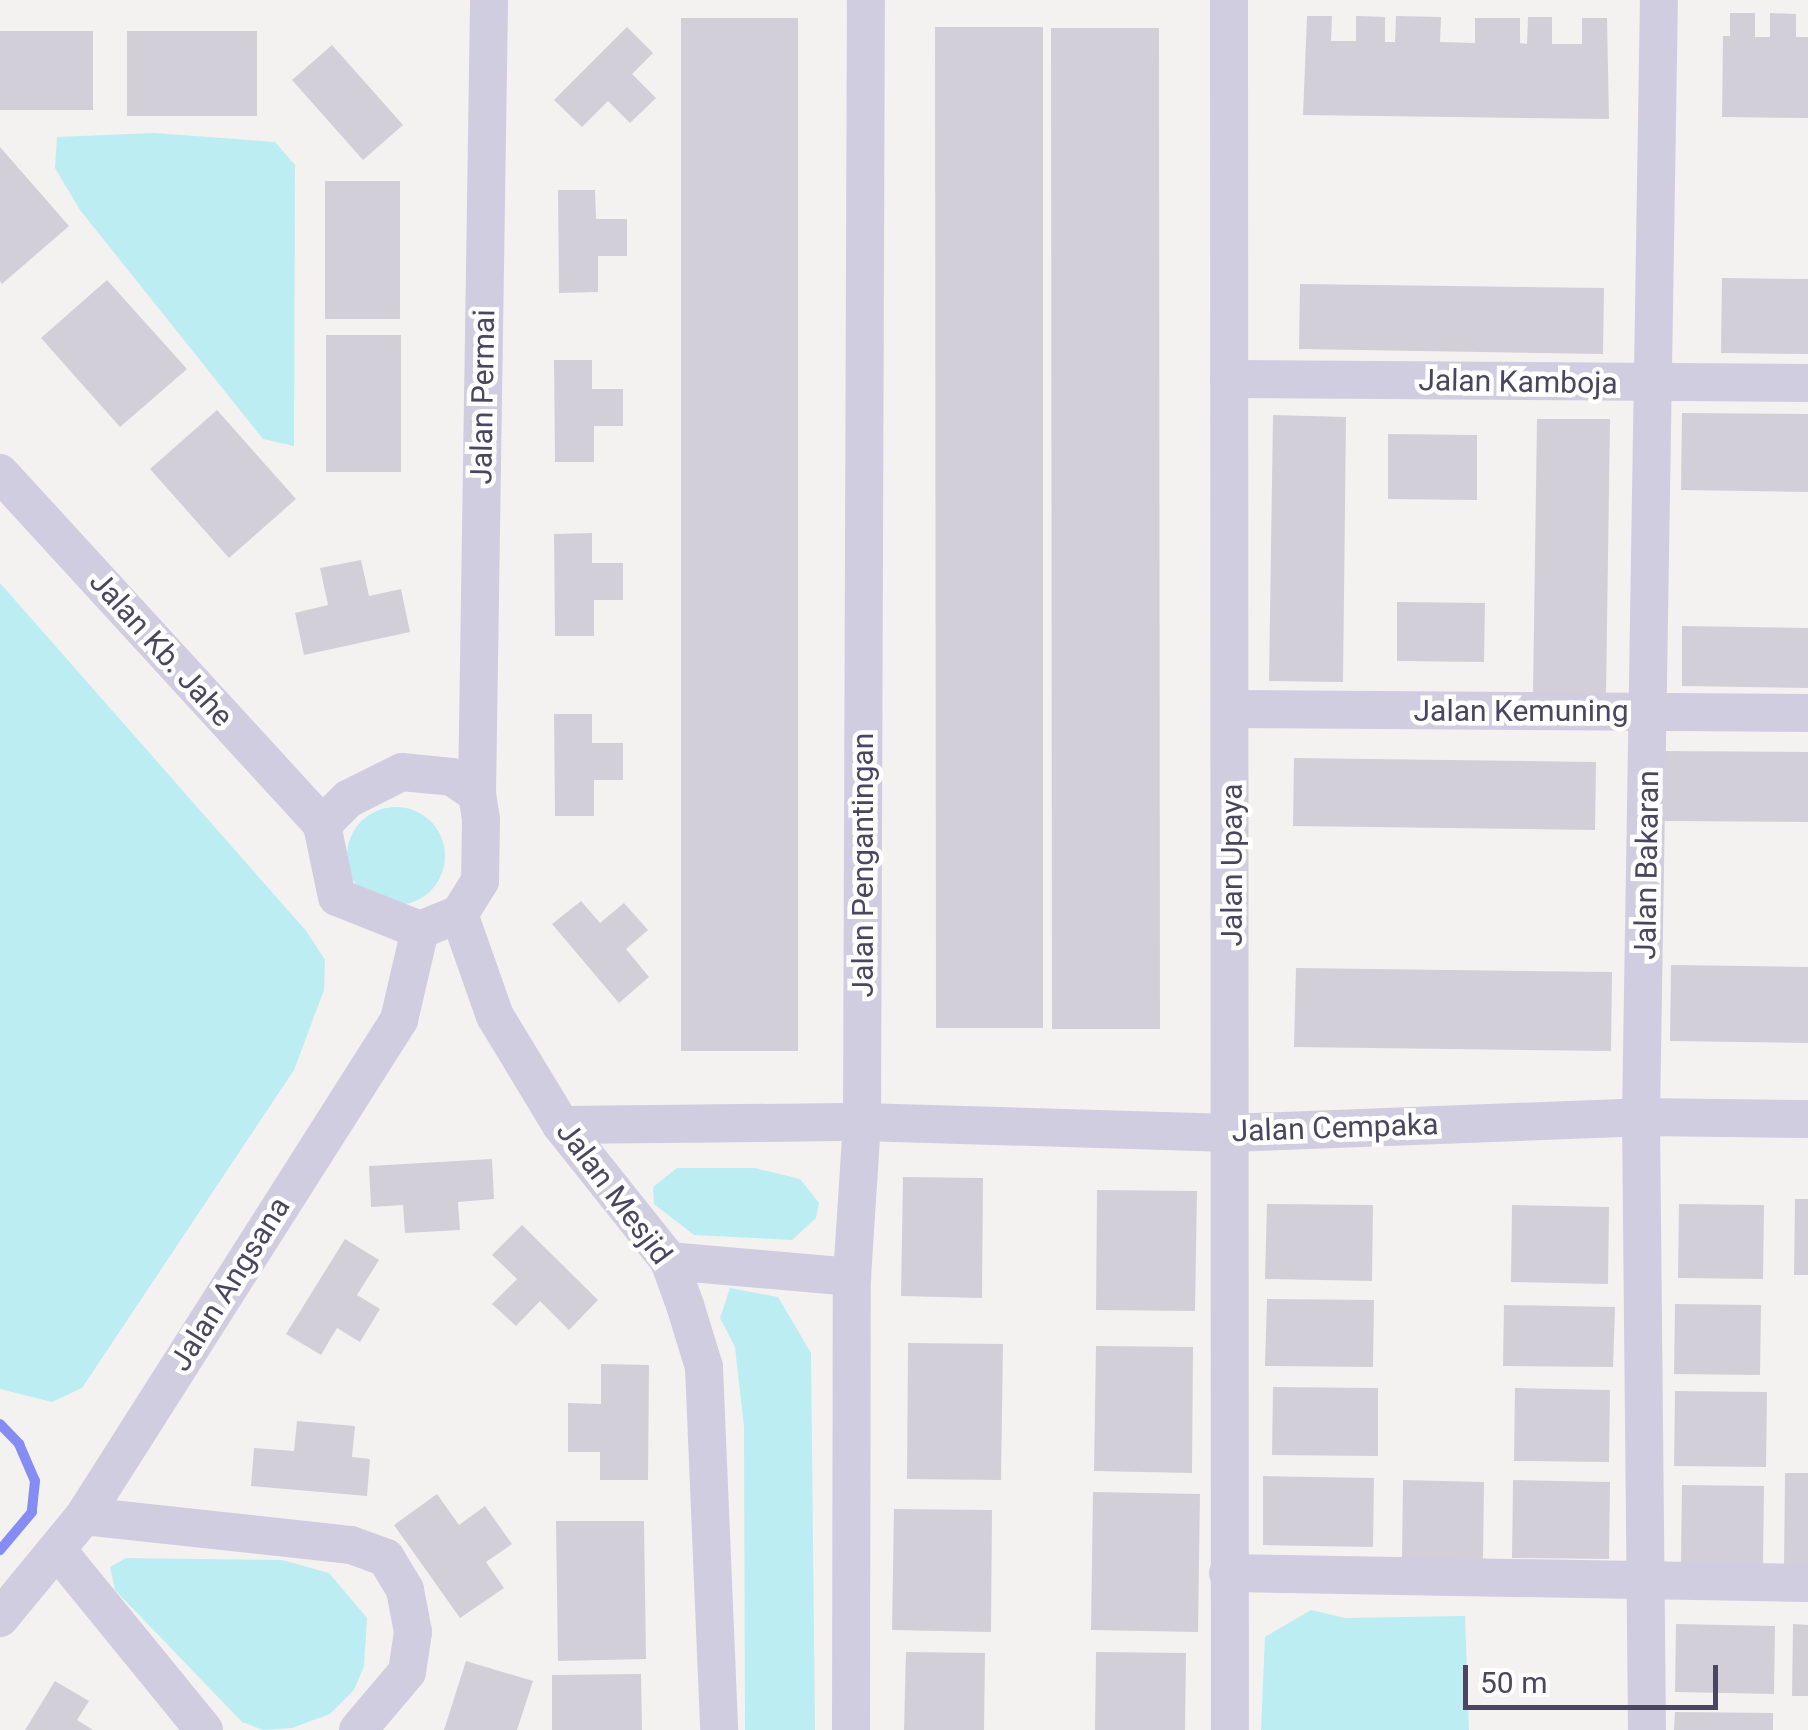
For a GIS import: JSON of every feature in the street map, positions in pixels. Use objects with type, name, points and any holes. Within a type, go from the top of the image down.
[{"type":"street","name":"Jalan Permai","points":[[477,794],[490,0]]},
{"type":"street","name":"Jalan Pengantingan","points":[[851,1730],[852,1276],[862,1122],[866,0]]},
{"type":"street","name":"Jalan Upaya","points":[[1228,0],[1228,379],[1234,709],[1230,1730]]},
{"type":"street","name":"Jalan Bakaran","points":[[1647,1730],[1641,1117],[1651,712],[1659,0]]},
{"type":"street","name":"Jalan Kamboja","points":[[1228,379],[1808,383]]},
{"type":"street","name":"Jalan Kb. Jahe","points":[[0,473],[322,825]]},
{"type":"street","name":"Jalan Kemuning","points":[[1234,709],[1808,713]]},
{"type":"street","points":[[402,772],[452,778],[477,794],[480,881],[459,914],[420,930],[337,896],[322,825],[348,799],[402,772]]},
{"type":"street","name":"Jalan Mesjid","points":[[459,914],[495,1016],[562,1125],[669,1261],[704,1367],[719,1730]]},
{"type":"street","name":"Jalan Angsana","points":[[0,1618],[84,1516],[398,1020],[420,930]]},
{"type":"street","name":"Jalan Cempaka","points":[[562,1125],[862,1122],[1230,1132],[1641,1117],[1808,1118]]},
{"type":"street","points":[[669,1261],[852,1276]]},
{"type":"street","points":[[84,1516],[351,1546],[386,1558],[405,1590],[413,1632],[406,1672],[358,1730]]},
{"type":"street","points":[[58,1551],[204,1730]]},
{"type":"street","points":[[1228,1572],[1808,1583]]},
{"type":"shaded area","points":[[154,133],[275,142],[295,165],[294,446],[263,439],[80,210],[55,168],[57,137]]},
{"type":"shaded area","points":[[0,583],[307,932],[325,960],[324,990],[294,1070],[82,1388],[52,1402],[0,1389]]},
{"type":"shaded area","points":[[396,807],[415,811],[430,822],[441,837],[445,856],[441,875],[430,890],[415,901],[396,905],[377,901],[362,890],[351,875],[347,856],[351,837],[362,822],[377,811]]},
{"type":"shaded area","points":[[677,1168],[755,1168],[800,1179],[819,1203],[816,1218],[792,1240],[694,1235],[654,1204],[653,1187]]},
{"type":"shaded area","points":[[730,1288],[778,1297],[811,1353],[815,1730],[745,1730],[744,1427],[735,1347],[720,1318]]},
{"type":"shaded area","points":[[126,1558],[282,1560],[329,1573],[367,1618],[364,1666],[354,1690],[330,1714],[292,1728],[263,1730],[242,1722],[115,1590],[110,1567]]},
{"type":"shaded area","points":[[1311,1610],[1345,1618],[1465,1616],[1469,1730],[1261,1730],[1265,1637]]},
{"type":"building","points":[[1730,13],[1755,13],[1755,37],[1770,37],[1770,13],[1796,14],[1796,37],[1808,37],[1808,118],[1722,117],[1723,36],[1730,36]]},
{"type":"building","points":[[1307,16],[1332,16],[1331,41],[1356,41],[1356,16],[1385,17],[1385,42],[1395,42],[1396,16],[1441,17],[1440,42],[1475,43],[1475,18],[1520,18],[1520,43],[1527,44],[1528,17],[1552,17],[1552,44],[1582,44],[1582,18],[1607,18],[1609,119],[1303,115]]},
{"type":"building","points":[[681,18],[798,18],[798,1051],[681,1051]]},
{"type":"building","points":[[627,27],[653,53],[632,74],[656,98],[630,123],[608,101],[582,127],[554,100]]},
{"type":"building","points":[[935,27],[1043,27],[1043,1028],[936,1028]]},
{"type":"building","points":[[1051,28],[1159,28],[1160,1029],[1052,1029]]},
{"type":"building","points":[[0,31],[93,31],[93,110],[0,110]]},
{"type":"building","points":[[127,31],[257,31],[257,116],[127,116]]},
{"type":"building","points":[[332,45],[403,125],[363,160],[292,80]]},
{"type":"building","points":[[0,147],[69,226],[2,284],[0,281]]},
{"type":"building","points":[[325,181],[400,181],[400,319],[325,319]]},
{"type":"building","points":[[558,190],[595,190],[596,219],[627,219],[627,256],[598,256],[598,292],[559,293]]},
{"type":"building","points":[[1722,278],[1808,279],[1808,354],[1721,353]]},
{"type":"building","points":[[107,280],[187,369],[120,427],[41,338]]},
{"type":"building","points":[[1300,284],[1604,288],[1603,354],[1299,349]]},
{"type":"building","points":[[326,335],[401,335],[401,472],[326,472]]},
{"type":"building","points":[[554,360],[592,360],[592,389],[623,389],[623,426],[594,426],[594,462],[555,462]]},
{"type":"building","points":[[217,410],[296,499],[229,558],[150,469]]},
{"type":"building","points":[[1682,413],[1808,414],[1808,492],[1681,490]]},
{"type":"building","points":[[1273,415],[1346,417],[1343,682],[1269,681]]},
{"type":"building","points":[[1537,419],[1610,419],[1606,696],[1533,694]]},
{"type":"building","points":[[1388,434],[1477,435],[1477,500],[1388,499]]},
{"type":"building","points":[[592,533],[592,563],[623,563],[623,600],[594,600],[594,636],[555,636],[554,534]]},
{"type":"building","points":[[361,560],[369,596],[401,589],[410,632],[304,655],[295,613],[328,605],[320,568]]},
{"type":"building","points":[[1397,602],[1485,603],[1484,662],[1397,661]]},
{"type":"building","points":[[1682,626],[1808,628],[1808,688],[1682,686]]},
{"type":"building","points":[[554,714],[592,714],[592,743],[623,743],[623,780],[594,780],[594,816],[555,816]]},
{"type":"building","points":[[1664,751],[1808,752],[1808,822],[1664,821]]},
{"type":"building","points":[[1294,758],[1596,762],[1595,830],[1293,826]]},
{"type":"building","points":[[581,901],[600,923],[624,903],[648,930],[626,949],[649,977],[619,1003],[552,924]]},
{"type":"building","points":[[1671,965],[1808,967],[1808,1043],[1670,1041]]},
{"type":"building","points":[[1296,968],[1612,972],[1611,1051],[1294,1047]]},
{"type":"building","points":[[492,1159],[494,1199],[458,1202],[460,1230],[405,1233],[403,1205],[371,1207],[369,1166]]},
{"type":"building","points":[[903,1177],[983,1178],[982,1298],[901,1296]]},
{"type":"building","points":[[1097,1190],[1197,1191],[1195,1311],[1096,1310]]},
{"type":"building","points":[[1795,1199],[1808,1199],[1808,1275],[1794,1275]]},
{"type":"building","points":[[1267,1204],[1373,1205],[1372,1281],[1265,1279]]},
{"type":"building","points":[[1679,1204],[1764,1205],[1763,1279],[1678,1278]]},
{"type":"building","points":[[1512,1205],[1609,1207],[1608,1284],[1511,1282]]},
{"type":"building","points":[[522,1225],[598,1300],[569,1330],[540,1301],[516,1326],[492,1304],[517,1279],[492,1255]]},
{"type":"building","points":[[345,1239],[379,1260],[357,1295],[380,1309],[360,1342],[337,1328],[321,1355],[286,1334]]},
{"type":"building","points":[[1267,1299],[1374,1300],[1373,1367],[1265,1366]]},
{"type":"building","points":[[1675,1304],[1761,1305],[1760,1375],[1674,1374]]},
{"type":"building","points":[[1504,1305],[1615,1307],[1613,1367],[1503,1366]]},
{"type":"building","points":[[908,1343],[1003,1344],[1001,1480],[907,1479]]},
{"type":"building","points":[[1096,1346],[1193,1347],[1192,1473],[1094,1471]]},
{"type":"building","points":[[601,1364],[649,1365],[648,1480],[600,1480],[600,1452],[568,1452],[568,1403],[601,1404]]},
{"type":"building","points":[[1273,1387],[1378,1388],[1378,1456],[1272,1455]]},
{"type":"building","points":[[1515,1388],[1610,1390],[1609,1462],[1514,1461]]},
{"type":"building","points":[[1675,1391],[1767,1392],[1766,1467],[1674,1466]]},
{"type":"building","points":[[297,1421],[355,1426],[352,1457],[370,1459],[367,1496],[251,1486],[254,1448],[294,1451]]},
{"type":"building","points":[[1785,1473],[1808,1473],[1808,1567],[1784,1567]]},
{"type":"building","points":[[1263,1476],[1374,1478],[1373,1547],[1263,1545]]},
{"type":"building","points":[[1403,1480],[1484,1482],[1483,1559],[1402,1558]]},
{"type":"building","points":[[1513,1480],[1610,1482],[1609,1559],[1512,1558]]},
{"type":"building","points":[[1682,1485],[1764,1486],[1763,1565],[1681,1564]]},
{"type":"building","points":[[1093,1492],[1200,1494],[1198,1632],[1091,1630]]},
{"type":"building","points":[[437,1494],[459,1525],[485,1506],[512,1544],[486,1562],[504,1588],[460,1618],[394,1525]]},
{"type":"building","points":[[894,1509],[992,1510],[991,1632],[892,1630]]},
{"type":"building","points":[[556,1521],[644,1521],[646,1659],[558,1661]]},
{"type":"building","points":[[1676,1624],[1775,1626],[1774,1694],[1675,1692]]},
{"type":"building","points":[[1793,1624],[1808,1625],[1808,1696],[1792,1696]]},
{"type":"building","points":[[906,1652],[985,1653],[984,1730],[904,1730]]},
{"type":"building","points":[[1096,1652],[1186,1653],[1185,1730],[1095,1730]]},
{"type":"building","points":[[466,1661],[533,1681],[517,1730],[444,1730]]},
{"type":"building","points":[[641,1674],[642,1730],[552,1730],[552,1675]]},
{"type":"building","points":[[55,1681],[89,1701],[77,1720],[93,1730],[25,1730]]},
{"type":"building","points":[[1675,1712],[1773,1713],[1773,1730],[1674,1730]]},
{"type":"waterway","points":[[0,1424],[19,1444],[35,1481],[32,1512],[0,1550]]}]
